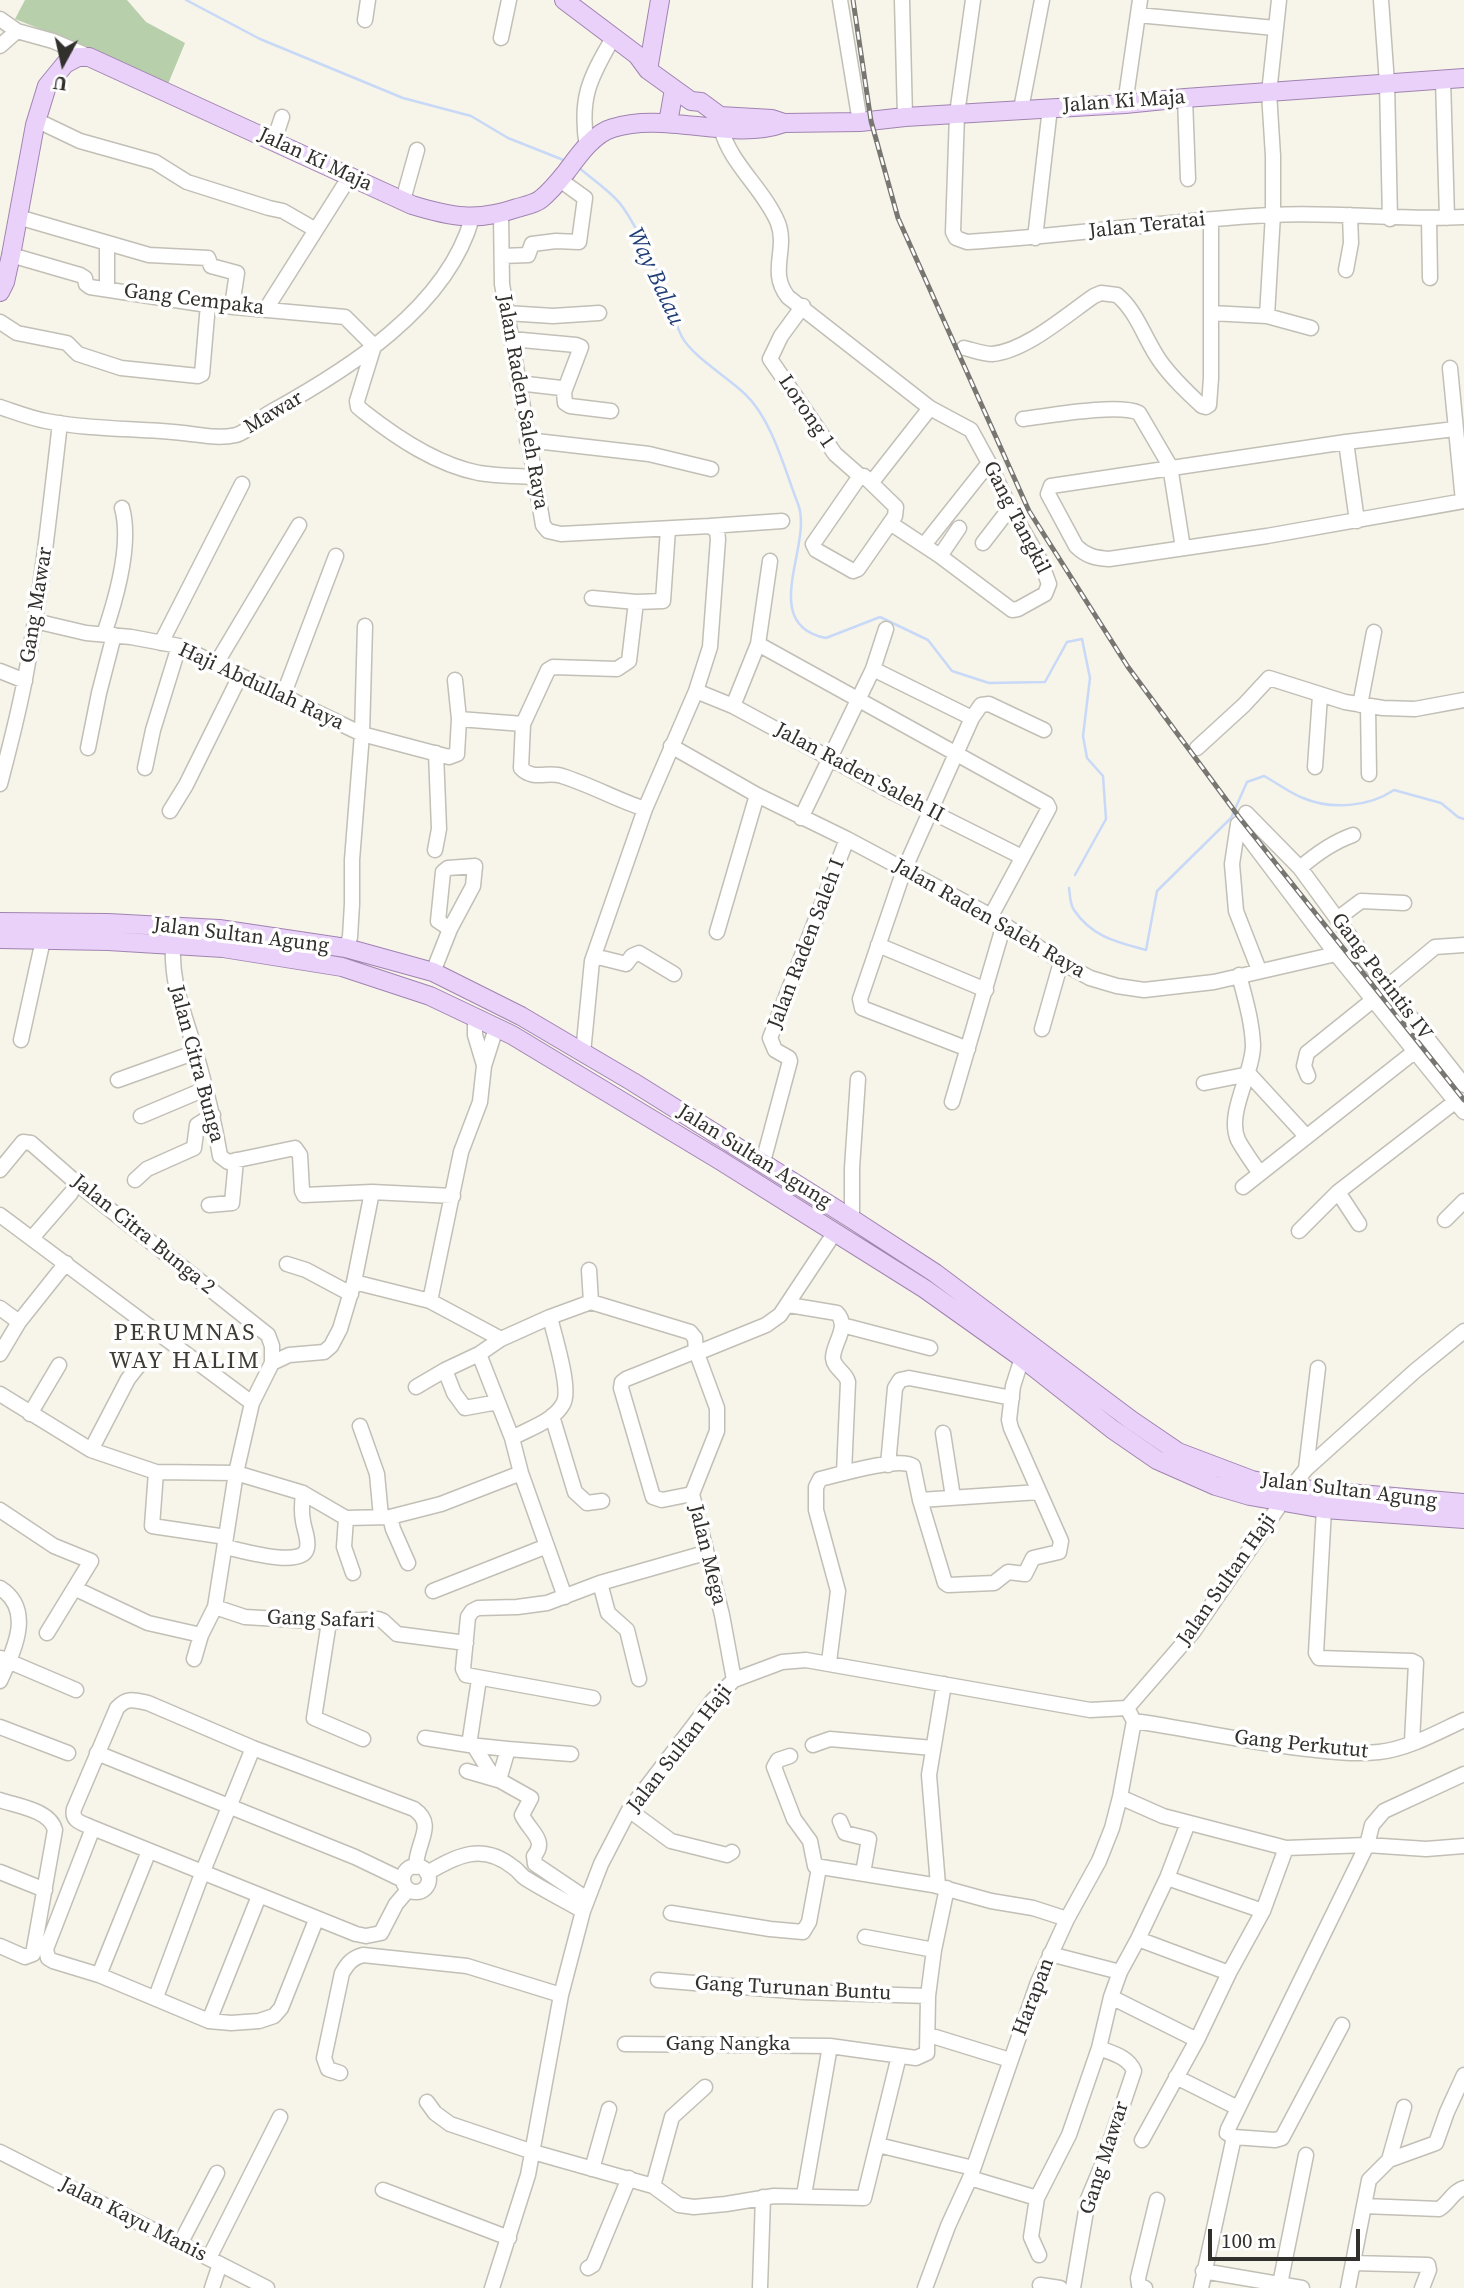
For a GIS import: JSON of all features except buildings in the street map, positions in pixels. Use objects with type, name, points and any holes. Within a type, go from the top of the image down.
[{"type":"main road","points":[[564,0],[646,62],[695,92],[701,103],[720,122]]},
{"type":"main road","points":[[646,62],[660,0]]},
{"type":"main road","points":[[0,292],[11,255],[36,120],[47,86],[65,64],[78,57],[89,57]]},
{"type":"main road","name":"Jalan Ki Maja","points":[[89,57],[403,201],[441,214],[472,218],[501,214],[540,200],[582,152],[612,128],[668,123],[720,122],[773,127],[784,123],[860,122],[1464,78]]},
{"type":"main road","points":[[646,62],[674,89],[691,101],[701,103]]},
{"type":"main road","points":[[668,123],[674,89]]},
{"type":"main road","name":"Jalan Sultan Agung","points":[[0,922],[120,923],[219,929],[346,948],[433,972],[522,1016],[764,1161],[935,1273],[1131,1420],[1178,1452],[1324,1509],[1464,1520]]},
{"type":"main road","name":"Jalan Sultan Agung","points":[[0,939],[223,948],[342,967],[430,996],[504,1031],[722,1161],[925,1289],[1157,1460],[1216,1486],[1250,1496],[1286,1495],[1464,1503]]},
{"type":"main road","points":[[504,1031],[522,1016]]},
{"type":"main road","points":[[722,1161],[732,1143]]},
{"type":"main road","points":[[925,1289],[935,1273]]},
{"type":"street","points":[[365,20],[368,0]]},
{"type":"street","points":[[501,38],[509,0]]},
{"type":"street","points":[[840,0],[860,122]]},
{"type":"street","points":[[902,0],[905,117]]},
{"type":"street","points":[[957,114],[972,0]]},
{"type":"street","points":[[1021,109],[1042,0]]},
{"type":"street","points":[[1125,104],[1140,0]]},
{"type":"street","points":[[1267,316],[1273,214],[1269,93],[1279,0]]},
{"type":"street","points":[[1381,0],[1387,83],[1390,219]]},
{"type":"street","points":[[1138,15],[1275,28]]},
{"type":"street","points":[[0,19],[17,31],[53,41],[89,57]]},
{"type":"street","points":[[0,46],[17,31]]},
{"type":"street","points":[[582,152],[584,107],[589,86],[593,72],[613,38]]},
{"type":"street","points":[[1443,79],[1447,218]]},
{"type":"street","points":[[1185,98],[1188,179]]},
{"type":"street","points":[[1035,238],[1050,108]]},
{"type":"street","name":"Jalan Teratai","points":[[957,114],[953,232],[956,238],[967,242],[1035,238],[1273,214],[1350,215],[1390,219],[1464,217]]},
{"type":"street","points":[[274,141],[282,117]]},
{"type":"street","points":[[36,120],[80,141],[155,162],[187,182],[283,211],[316,230]]},
{"type":"street","name":"Gang Tangkil","points":[[720,122],[729,149],[763,197],[778,225],[780,287],[788,297],[803,306],[930,408],[971,430],[1010,508],[1040,559],[1049,584],[1045,594],[1018,610],[1012,610],[940,556],[890,523]]},
{"type":"street","points":[[403,201],[417,150]]},
{"type":"street","points":[[266,309],[350,176]]},
{"type":"street","points":[[502,256],[528,256],[532,244],[579,242],[585,198],[558,182]]},
{"type":"street","name":"Jalan Raden Saleh Raya","points":[[501,214],[502,284],[506,313],[543,525],[548,531],[561,534],[668,530],[782,521]]},
{"type":"street","points":[[1346,270],[1351,243],[1350,215]]},
{"type":"street","points":[[18,217],[149,256],[208,258],[211,267],[237,273],[232,306]]},
{"type":"street","name":"Mawar","points":[[0,407],[60,423],[208,436],[240,435],[264,415],[309,392],[374,346],[437,285],[454,262],[467,236],[472,218]]},
{"type":"street","points":[[1429,218],[1430,278]]},
{"type":"street","points":[[964,348],[989,354],[1004,352],[1021,346],[1101,293],[1117,295],[1134,315],[1147,341],[1171,375],[1183,389],[1206,407],[1209,405],[1211,378],[1211,220]]},
{"type":"street","points":[[107,243],[107,288]]},
{"type":"street","name":"Gang Cempaka","points":[[11,255],[80,275],[90,286],[208,304],[345,317],[374,346]]},
{"type":"street","points":[[0,322],[17,333],[67,343],[78,354],[121,368],[198,376],[202,374],[208,304]]},
{"type":"street","name":"Lorong 1","points":[[803,306],[781,335],[770,359],[835,454],[866,479]]},
{"type":"street","points":[[506,313],[553,316],[599,313]]},
{"type":"street","points":[[1211,313],[1267,316],[1311,328]]},
{"type":"street","points":[[511,339],[581,347],[564,392],[565,403],[611,411]]},
{"type":"street","points":[[374,346],[358,401],[358,407],[364,412],[405,442],[456,466],[480,473],[534,477]]},
{"type":"street","points":[[1450,368],[1464,501],[1357,521],[1109,559],[1093,557],[1076,546],[1048,494],[1051,485],[1170,466],[1455,429]]},
{"type":"street","points":[[518,383],[561,388],[564,392]]},
{"type":"street","points":[[866,479],[896,507],[895,516],[858,569],[853,570],[814,548],[813,540],[866,479],[930,408]]},
{"type":"street","points":[[1023,419],[1078,411],[1136,411],[1143,416],[1170,466],[1183,548]]},
{"type":"street","name":"Gang Mawar","points":[[0,784],[25,681],[44,569],[60,423]]},
{"type":"street","points":[[527,440],[649,454],[711,469]]},
{"type":"street","points":[[1346,442],[1357,521]]},
{"type":"street","points":[[924,545],[989,463]]},
{"type":"street","points":[[162,643],[242,484]]},
{"type":"street","points":[[88,748],[125,537],[122,508]]},
{"type":"street","points":[[984,543],[1010,508]]},
{"type":"street","points":[[216,664],[299,525]]},
{"type":"street","points":[[583,1053],[590,967],[645,809],[696,691],[710,647],[718,531],[710,526]]},
{"type":"street","points":[[940,556],[959,528]]},
{"type":"street","points":[[592,598],[636,602],[663,601],[668,530]]},
{"type":"street","points":[[283,696],[336,556]]},
{"type":"street","points":[[733,706],[758,644],[770,561]]},
{"type":"street","points":[[636,602],[629,660],[625,665],[617,669],[553,667],[548,670],[523,724],[520,768],[525,773],[541,776],[559,775],[645,809]]},
{"type":"street","name":"Haji Abdullah Raya","points":[[35,621],[86,633],[179,646],[362,734],[436,752]]},
{"type":"street","points":[[346,948],[350,937],[352,860],[362,734],[365,626]]},
{"type":"street","points":[[800,818],[873,669],[886,629]]},
{"type":"street","points":[[1369,774],[1364,705],[1374,632]]},
{"type":"street","points":[[758,644],[1047,804],[1049,808],[991,916]]},
{"type":"street","points":[[145,768],[153,730],[179,646]]},
{"type":"street","points":[[873,669],[972,718]]},
{"type":"street","points":[[0,671],[25,681]]},
{"type":"street","points":[[170,811],[186,785],[240,676]]},
{"type":"street","points":[[1197,748],[1269,678],[1320,696],[1364,705],[1415,709],[1464,700]]},
{"type":"street","points":[[435,850],[439,828],[436,752],[449,757],[457,754],[459,719],[455,680]]},
{"type":"street","name":"Jalan Raden Saleh II","points":[[696,691],[733,706],[830,760],[1022,857]]},
{"type":"street","points":[[1315,767],[1320,696]]},
{"type":"street","points":[[968,1049],[860,1006],[860,999],[904,870],[972,718],[981,705],[989,704],[1044,730]]},
{"type":"street","points":[[459,719],[523,724]]},
{"type":"street","name":"Jalan Raden Saleh Raya","points":[[671,746],[800,818],[847,839],[991,916],[1090,978],[1144,990],[1214,982],[1336,954]]},
{"type":"street","points":[[717,932],[757,795]]},
{"type":"street","name":"Gang Perintis IV","points":[[1246,813],[1300,868],[1387,987],[1464,1085]]},
{"type":"street","points":[[1259,970],[1236,911],[1232,864],[1238,824],[1336,954],[1460,1107],[1338,1192],[1299,1231]]},
{"type":"street","points":[[1300,868],[1317,854],[1353,835]]},
{"type":"street","name":"Jalan Raden Saleh I","points":[[764,1161],[790,1061],[773,1047],[770,1038],[847,839]]},
{"type":"street","points":[[1338,919],[1361,901],[1404,903]]},
{"type":"street","points":[[952,1102],[1004,924]]},
{"type":"street","points":[[433,972],[450,929]]},
{"type":"street","points":[[21,1040],[43,940]]},
{"type":"street","name":"Jalan Citra Bunga","points":[[173,944],[175,991],[196,1052],[213,1115],[220,1156],[228,1162],[295,1148],[300,1155],[304,1195],[372,1192]]},
{"type":"street","points":[[878,945],[986,990]]},
{"type":"street","points":[[1387,987],[1435,947],[1464,945]]},
{"type":"street","points":[[594,956],[623,964],[639,953],[674,974]]},
{"type":"street","points":[[1042,1029],[1061,962]]},
{"type":"street","points":[[1240,975],[1250,1017],[1253,1045],[1249,1074],[1237,1109],[1237,1138],[1259,1172]]},
{"type":"street","points":[[1308,1076],[1304,1066],[1307,1053],[1373,1000]]},
{"type":"street","points":[[430,1301],[461,1152],[480,1102],[484,1066],[475,1035],[475,1017]]},
{"type":"street","points":[[484,1066],[504,1031]]},
{"type":"street","points":[[118,1080],[196,1052]]},
{"type":"street","points":[[1243,1187],[1415,1052]]},
{"type":"street","points":[[1204,1083],[1249,1074]]},
{"type":"street","points":[[1249,1074],[1306,1136]]},
{"type":"street","points":[[852,1219],[852,1168],[858,1079]]},
{"type":"street","points":[[141,1116],[205,1089]]},
{"type":"street","points":[[135,1180],[146,1169],[194,1148],[197,1125],[213,1115]]},
{"type":"street","name":"Jalan Citra Bunga 2","points":[[0,1170],[17,1147],[23,1142],[31,1143],[268,1335],[272,1346],[272,1363]]},
{"type":"street","points":[[209,1205],[230,1204],[233,1200],[236,1160]]},
{"type":"street","points":[[194,1658],[201,1635],[215,1607],[236,1473],[252,1403],[272,1363],[289,1355],[324,1352],[328,1349],[340,1328],[353,1288],[372,1192],[453,1196]]},
{"type":"street","points":[[1338,1192],[1359,1224]]},
{"type":"street","points":[[32,1238],[71,1193]]},
{"type":"street","points":[[1445,1220],[1464,1201]]},
{"type":"street","points":[[0,1215],[252,1403]]},
{"type":"street","points":[[692,1494],[662,1500],[653,1497],[621,1388],[622,1382],[765,1325],[780,1315],[835,1232]]},
{"type":"street","points":[[0,1354],[19,1322],[66,1264]]},
{"type":"street","points":[[287,1264],[353,1288],[430,1301],[500,1339]]},
{"type":"street","points":[[416,1387],[479,1354],[500,1339],[591,1302],[589,1270]]},
{"type":"street","name":"Jalan Mega","points":[[591,1302],[690,1332],[695,1338],[697,1352],[717,1408],[717,1431],[692,1494],[722,1615],[734,1680]]},
{"type":"street","points":[[789,1305],[837,1314],[841,1318],[842,1325],[833,1358],[837,1368],[846,1374],[848,1382],[844,1473]]},
{"type":"street","points":[[0,1308],[19,1322]]},
{"type":"street","points":[[512,1438],[552,1416],[563,1405],[566,1396],[550,1317]]},
{"type":"street","points":[[842,1325],[930,1348]]},
{"type":"street","name":"Jalan Sultan Haji","points":[[492,2288],[533,2152],[561,1995],[585,1905],[601,1864],[629,1810],[713,1700],[734,1680],[782,1662],[806,1660],[1130,1715],[1193,1632],[1306,1469],[1415,1371],[1464,1331]]},
{"type":"street","points":[[479,1354],[512,1438],[521,1473],[565,1597]]},
{"type":"street","points":[[829,1662],[838,1591],[816,1510],[816,1487],[820,1479],[888,1465],[908,1463],[913,1466],[920,1500],[945,1583],[992,1583],[1008,1572],[1025,1574],[1033,1558],[1059,1552],[1061,1541],[1009,1420],[1022,1358]]},
{"type":"street","points":[[91,1450],[128,1379],[139,1364]]},
{"type":"street","points":[[30,1414],[60,1365]]},
{"type":"street","points":[[1306,1469],[1318,1368]]},
{"type":"street","points":[[445,1370],[454,1393],[465,1408],[498,1402]]},
{"type":"street","points":[[888,1465],[895,1388],[900,1380],[909,1378],[1012,1398]]},
{"type":"street","points":[[0,1394],[91,1450],[156,1472],[236,1473],[303,1493],[346,1518],[386,1517],[441,1504],[521,1473]]},
{"type":"street","points":[[552,1416],[575,1492],[587,1503],[602,1501]]},
{"type":"street","points":[[360,1426],[377,1474],[386,1517],[408,1563]]},
{"type":"street","points":[[943,1433],[953,1497]]},
{"type":"street","points":[[156,1472],[150,1523],[152,1526],[289,1559],[302,1557],[306,1551],[303,1493]]},
{"type":"street","points":[[920,1500],[1039,1492]]},
{"type":"street","points":[[1324,1509],[1316,1653],[1319,1658],[1416,1663],[1412,1742]]},
{"type":"street","points":[[0,1510],[54,1546],[91,1561],[47,1633]]},
{"type":"street","points":[[346,1518],[344,1547],[353,1573]]},
{"type":"street","points":[[433,1591],[547,1546]]},
{"type":"street","points":[[593,1698],[479,1679],[464,1673],[468,1617],[475,1609],[548,1603],[600,1584],[705,1553]]},
{"type":"street","points":[[600,1584],[608,1613],[627,1630],[639,1679]]},
{"type":"street","points":[[0,1588],[15,1602],[20,1624],[4,1660],[0,1681]]},
{"type":"street","points":[[76,1589],[148,1623],[201,1635]]},
{"type":"street","name":"Gang Safari","points":[[215,1607],[245,1617],[329,1622],[378,1619],[397,1634],[466,1643]]},
{"type":"street","points":[[329,1622],[314,1718],[363,1739]]},
{"type":"street","points":[[4,1660],[76,1690]]},
{"type":"street","points":[[479,1679],[472,1746],[497,1779]]},
{"type":"street","points":[[944,1684],[929,1782],[942,1887],[928,1996],[929,2035],[1010,2060]]},
{"type":"street","points":[[97,1753],[355,1857],[406,1885],[417,1892],[424,1890],[428,1882],[421,1870],[416,1851],[426,1822],[423,1815],[398,1802],[253,1748],[148,1703],[124,1700],[117,1708],[97,1753],[73,1813],[76,1820],[316,1920],[356,1934],[382,1933],[406,1885],[407,1871],[421,1870],[473,1852],[497,1857],[514,1867],[527,1869],[585,1905]]},
{"type":"street","name":"Gang Perkutut","points":[[1130,1715],[1238,1740],[1346,1754],[1380,1752],[1464,1720]]},
{"type":"street","name":"Harapan","points":[[925,2288],[948,2226],[972,2173],[1010,2060],[1050,1954],[1099,1861],[1120,1797],[1130,1715]]},
{"type":"street","points":[[0,1727],[68,1753]]},
{"type":"street","points":[[425,1738],[472,1746],[571,1754]]},
{"type":"street","points":[[813,1745],[830,1739],[933,1748]]},
{"type":"street","points":[[156,1997],[253,1748]]},
{"type":"street","points":[[497,1779],[508,1749]]},
{"type":"street","points":[[790,1756],[778,1760],[774,1768],[794,1819],[810,1841],[815,1866],[942,1887],[1067,1919]]},
{"type":"street","points":[[467,1771],[497,1779],[531,1798],[522,1815],[540,1842],[540,1850],[534,1856],[535,1864],[585,1905]]},
{"type":"street","points":[[1342,2025],[1282,2138],[1275,2140],[1234,2137],[1227,2133],[1367,1845],[1372,1825],[1384,1811],[1464,1774]]},
{"type":"street","points":[[1120,1797],[1163,1816],[1286,1848],[1367,1845],[1426,1849],[1464,1846]]},
{"type":"street","points":[[0,1800],[44,1816],[51,1820],[55,1830],[33,1954],[25,1957],[0,1946]]},
{"type":"street","points":[[629,1810],[671,1841],[727,1855],[732,1852]]},
{"type":"street","points":[[839,1821],[845,1833],[869,1839],[863,1873]]},
{"type":"street","points":[[1039,2255],[1031,2237],[1038,2198],[1069,2135],[1100,2048],[1111,1997],[1120,1972],[1167,1878],[1188,1823]]},
{"type":"street","points":[[93,1828],[46,1954],[53,1961],[99,1975],[209,2021],[258,2021],[274,2016],[281,2008],[316,1920]]},
{"type":"street","points":[[1142,2140],[1263,1911],[1286,1848]]},
{"type":"street","points":[[99,1975],[149,1851]]},
{"type":"street","points":[[671,1913],[803,1932],[809,1923],[819,1868]]},
{"type":"street","points":[[0,1872],[45,1890]]},
{"type":"street","points":[[1167,1878],[1263,1911]]},
{"type":"street","points":[[209,2021],[259,1896]]},
{"type":"street","points":[[865,1937],[934,1950]]},
{"type":"street","points":[[1139,1938],[1229,1973]]},
{"type":"street","points":[[1050,1954],[1120,1972]]},
{"type":"street","points":[[340,2073],[328,2069],[324,2058],[342,1973],[354,1958],[363,1955],[467,1966],[561,1995]]},
{"type":"street","name":"Gang Turunan Buntu","points":[[658,1980],[803,1992],[928,1996]]},
{"type":"street","points":[[1111,1997],[1197,2040]]},
{"type":"street","name":"Gang Nangka","points":[[625,2044],[830,2046],[899,2056],[924,2056],[927,2053],[929,2035]]},
{"type":"street","points":[[804,2195],[816,2140],[830,2046]]},
{"type":"street","name":"Gang Mawar","points":[[1073,2288],[1087,2199],[1103,2164],[1134,2071],[1125,2059],[1100,2048]]},
{"type":"street","points":[[427,2102],[435,2113],[450,2124],[533,2152],[653,2186],[673,2202],[694,2207],[762,2197],[804,2195],[864,2199],[899,2056]]},
{"type":"street","points":[[1348,2288],[1369,2180],[1389,2160],[1436,2143],[1464,2075]]},
{"type":"street","points":[[1176,2077],[1238,2108]]},
{"type":"street","points":[[653,2186],[673,2117],[705,2087]]},
{"type":"street","points":[[1389,2160],[1404,2106]]},
{"type":"street","points":[[592,2169],[609,2109]]},
{"type":"street","points":[[212,2288],[214,2261],[280,2117]]},
{"type":"street","points":[[1201,2288],[1234,2137]]},
{"type":"street","points":[[878,2145],[972,2173],[1038,2198]]},
{"type":"street","name":"Jalan Kayu Manis","points":[[0,2152],[261,2287]]},
{"type":"street","points":[[1280,2284],[1307,2155]]},
{"type":"street","points":[[180,2244],[217,2173]]},
{"type":"street","points":[[588,2268],[593,2265],[629,2178]]},
{"type":"street","points":[[1364,2206],[1439,2209],[1447,2204],[1458,2190],[1464,2188]]},
{"type":"street","points":[[383,2190],[509,2238]]},
{"type":"street","points":[[760,2288],[762,2197]]},
{"type":"street","points":[[1145,2288],[1139,2285],[1138,2278],[1157,2200]]},
{"type":"street","points":[[1353,2263],[1428,2265],[1429,2270],[1422,2288]]},
{"type":"street","points":[[1203,2271],[1302,2288]]},
{"type":"street","points":[[1040,2285],[1060,2288]]},
{"type":"green space","points":[[25,0],[127,0],[146,22],[185,43],[168,84],[91,49],[15,19]]},
{"type":"waterway","name":"Way Balau","points":[[186,0],[260,39],[403,98],[471,116],[508,138],[566,161]]},
{"type":"waterway","name":"Way Balau","points":[[578,167],[611,194],[627,214],[658,273],[687,345],[745,394],[770,431],[798,504],[801,521],[791,600],[795,617],[806,630],[826,638],[880,617],[928,640],[952,671],[989,683],[1045,682],[1067,642],[1082,639],[1090,678],[1083,736],[1087,758],[1103,776],[1106,819],[1075,875]]},
{"type":"waterway","name":"Way Balau","points":[[1069,888],[1073,908],[1089,927],[1106,937],[1146,950],[1157,891],[1231,818],[1247,782],[1264,776],[1314,802],[1350,805],[1373,800],[1394,790],[1441,803],[1464,819]]},
{"type":"railway","points":[[853,0],[871,121],[898,218],[1029,511],[1128,667],[1239,817],[1464,1100]]},
{"type":"district","name":"PERUMNAS WAY HALIM","points":[[185,1348]]}]
